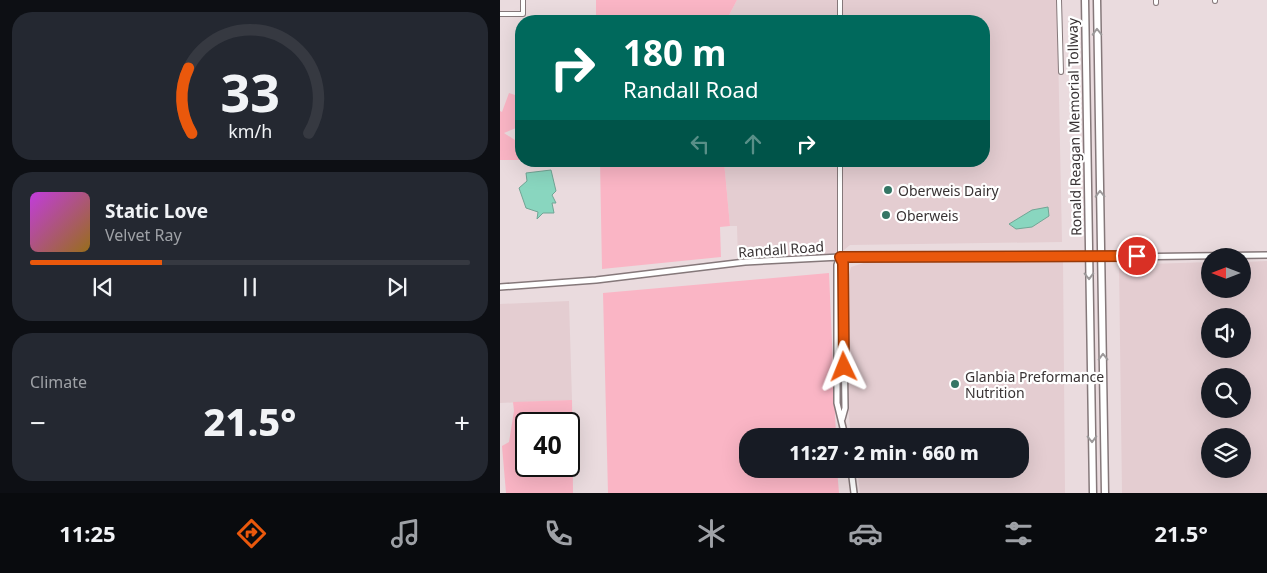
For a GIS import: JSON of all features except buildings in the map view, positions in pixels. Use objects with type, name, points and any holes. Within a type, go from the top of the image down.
[{"type":"highway","name":"Ronald Reagan Memorial Tollway","points":[[1085,0],[1093,493]]},
{"type":"highway","name":"Ronald Reagan Memorial Tollway","points":[[1097,0],[1105,493]]},
{"type":"main road","name":"Randall Road","points":[[500,287],[578,282],[745,262],[840,257],[1267,255]]},
{"type":"main road","points":[[840,257],[843,263],[845,394],[842,419],[844,428]]},
{"type":"main road","points":[[852,478],[854,493]]},
{"type":"street","points":[[500,14],[523,14],[523,0]]},
{"type":"street","points":[[840,0],[840,15]]},
{"type":"street","points":[[1059,0],[1060,72]]},
{"type":"street","points":[[840,167],[840,257]]},
{"type":"shaded area","points":[[596,0],[737,0],[729,15],[596,15]]},
{"type":"shaded area","points":[[737,0],[1057,0],[1062,242],[850,245],[838,255],[738,262],[737,226],[730,226],[725,167],[990,167],[990,15],[729,15]]},
{"type":"shaded area","points":[[509,93],[515,95],[515,128],[504,133],[515,140],[515,160],[500,160],[500,111],[502,112]]},
{"type":"shaded area","points":[[600,167],[725,167],[730,226],[720,227],[721,257],[602,269]]},
{"type":"shaded area","points":[[551,170],[556,191],[552,195],[556,203],[552,203],[554,213],[543,213],[537,219],[538,212],[526,208],[519,188],[527,181],[526,173]]},
{"type":"shaded area","points":[[1048,207],[1049,216],[1032,227],[1016,229],[1009,224],[1032,210]]},
{"type":"shaded area","points":[[1063,259],[1065,493],[860,493],[858,478],[1029,478],[1029,428],[850,428],[848,408],[847,282],[851,267],[867,262]]},
{"type":"shaded area","points":[[1267,261],[1267,493],[1122,493],[1119,265],[1201,262],[1201,298],[1251,298],[1251,262]]},
{"type":"shaded area","points":[[829,273],[836,428],[739,428],[739,478],[838,478],[839,493],[608,493],[603,293]]},
{"type":"shaded area","points":[[569,301],[572,400],[500,403],[500,304]]},
{"type":"shaded area","points":[[572,400],[572,412],[515,412],[515,477],[573,477],[573,493],[506,493],[502,446],[509,442],[514,411],[513,402]]},
{"type":"place","name":"Oberweis Dairy","points":[[888,190]]},
{"type":"place","name":"Oberweis","points":[[886,215]]},
{"type":"place","name":"Glanbia Preformance Nutrition","points":[[955,384]]},
{"type":"route","points":[[844,367],[843,263],[840,257],[1137,256]]}]
